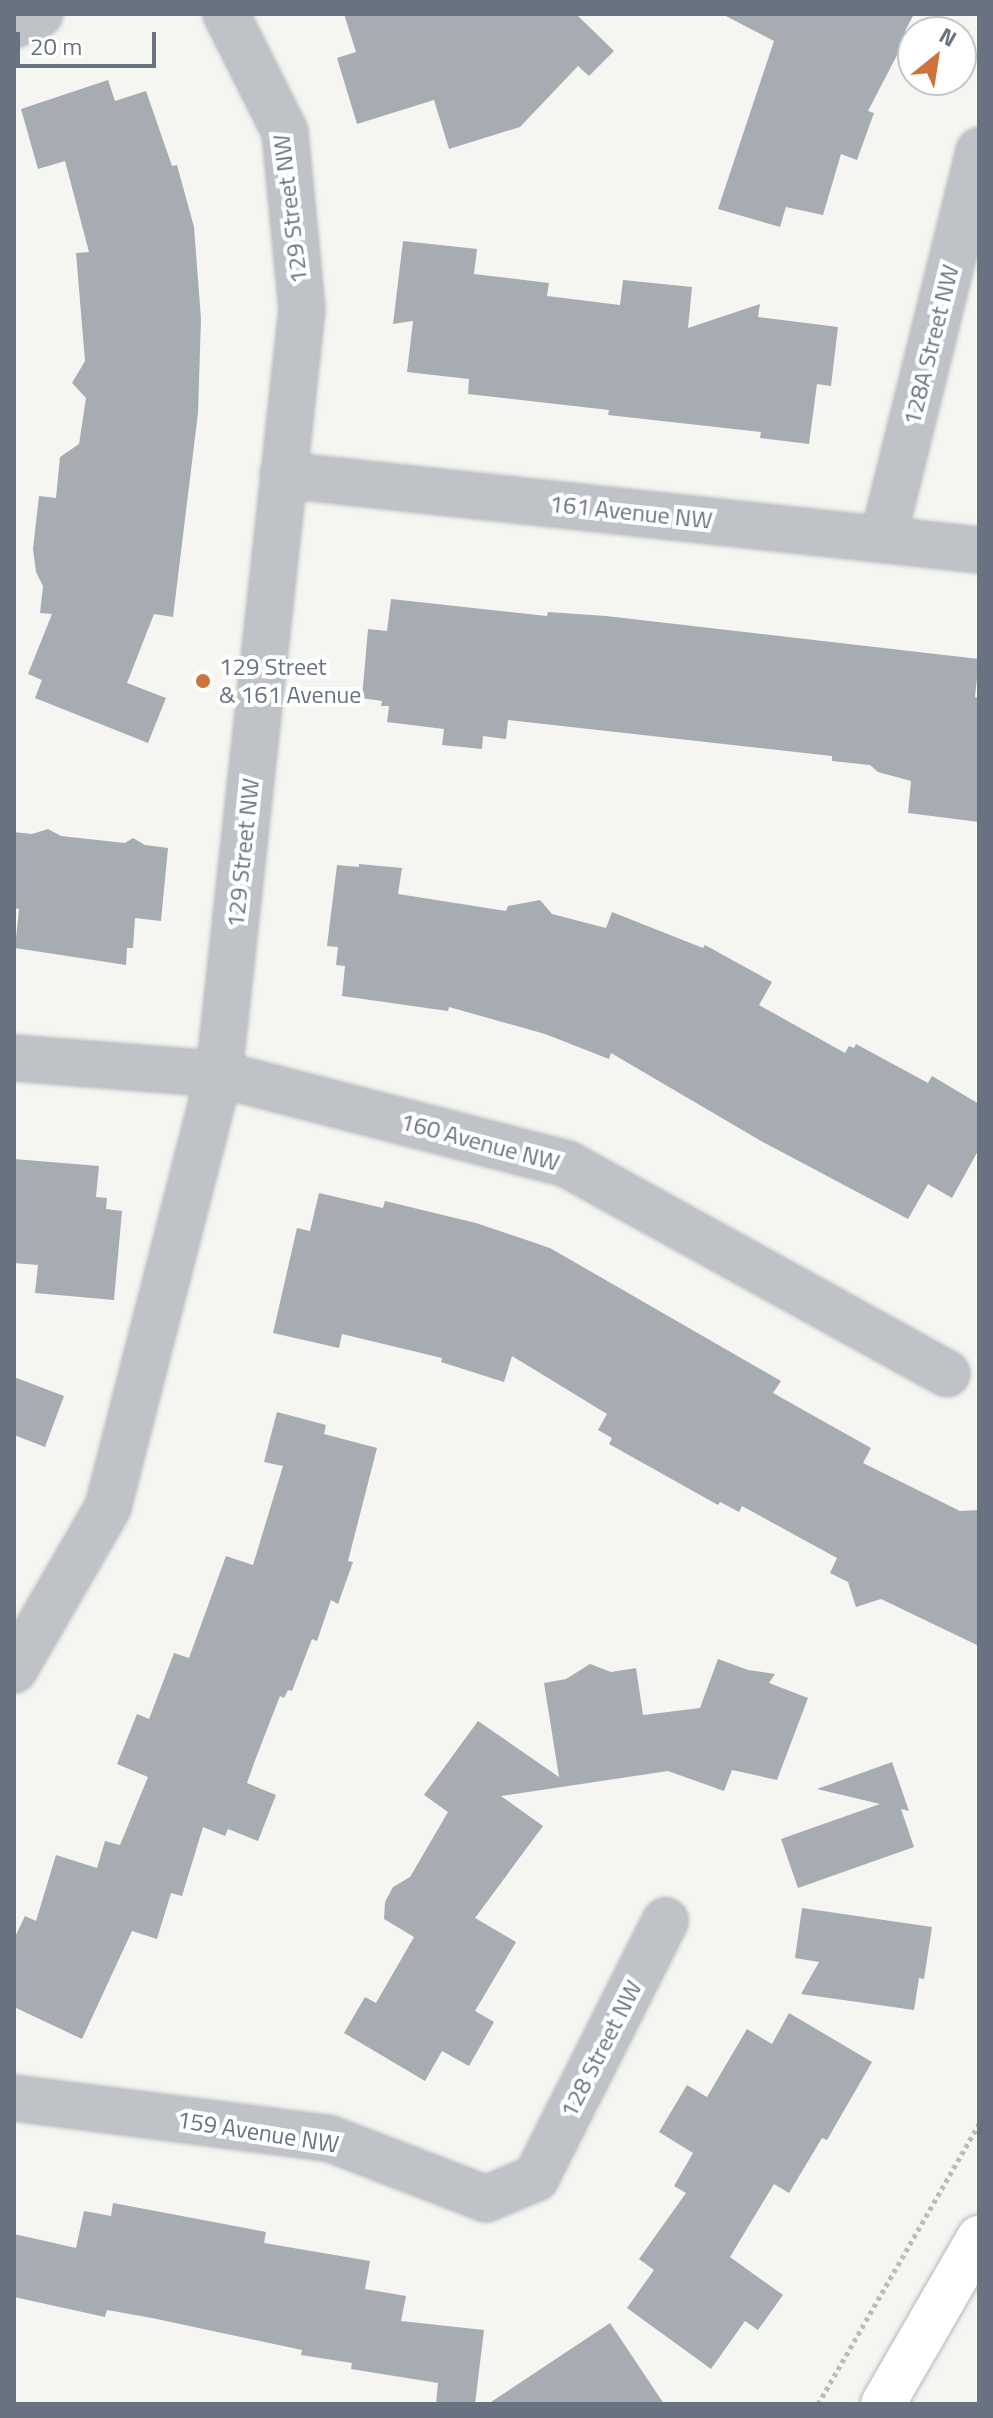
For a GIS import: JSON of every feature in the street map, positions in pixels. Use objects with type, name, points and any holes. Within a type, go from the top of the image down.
[{"type":"main road","points":[[883,2404],[979,2238]]},
{"type":"street","points":[[14,25],[40,14]]},
{"type":"street","name":"129 Street NW","points":[[14,1670],[108,1507],[219,1074],[302,309],[285,132],[226,14]]},
{"type":"street","name":"128A Street NW","points":[[883,539],[979,151]]},
{"type":"street","name":"161 Avenue NW","points":[[283,475],[979,550]]},
{"type":"street","name":"160 Avenue NW","points":[[14,1058],[219,1074],[567,1164],[947,1374]]},
{"type":"street","name":"128 Street NW","points":[[536,2178],[665,1921]]},
{"type":"street","name":"159 Avenue NW","points":[[14,2098],[328,2138],[486,2199],[536,2178]]},
{"type":"path","points":[[818,2404],[979,2124]]},
{"type":"building","points":[[344,14],[576,14],[614,51],[589,76],[578,66],[520,127],[449,149],[434,100],[357,124],[337,58],[356,52]]},
{"type":"building","points":[[722,14],[914,14],[897,16],[897,55],[868,111],[874,113],[857,160],[841,154],[823,215],[786,207],[780,227],[718,209],[774,41]]},
{"type":"building","points":[[108,80],[115,101],[146,91],[172,166],[177,165],[194,227],[201,319],[198,413],[173,617],[154,614],[127,683],[166,698],[148,743],[35,698],[42,680],[28,674],[52,614],[40,613],[43,586],[36,572],[33,549],[39,496],[56,498],[60,457],[79,444],[86,398],[72,383],[85,361],[76,253],[89,252],[65,161],[38,169],[21,109]]},
{"type":"building","points":[[403,241],[477,249],[474,274],[549,283],[547,296],[620,305],[623,280],[692,287],[688,328],[760,304],[758,317],[838,327],[831,386],[817,384],[809,444],[760,438],[761,432],[608,415],[609,410],[468,394],[469,379],[407,372],[413,321],[393,324]]},
{"type":"building","points":[[391,599],[547,616],[548,612],[606,616],[979,659],[975,697],[979,698],[979,822],[908,813],[911,781],[878,772],[870,765],[832,761],[832,756],[508,720],[506,739],[483,736],[482,749],[442,745],[444,729],[387,722],[389,706],[381,706],[382,701],[362,698],[368,629],[387,631]]},
{"type":"building","points":[[48,829],[61,836],[125,843],[133,838],[145,845],[168,848],[161,921],[135,918],[133,948],[127,948],[126,965],[15,948],[19,909],[14,908],[14,832],[32,834]]},
{"type":"building","points":[[359,864],[402,868],[398,894],[506,911],[508,906],[540,900],[552,914],[606,928],[612,912],[703,948],[705,945],[772,982],[759,1005],[845,1053],[849,1046],[854,1048],[856,1044],[928,1083],[932,1076],[979,1104],[979,1149],[952,1198],[928,1184],[908,1219],[761,1141],[611,1053],[609,1059],[545,1034],[449,1007],[448,1011],[342,996],[345,966],[336,965],[338,947],[327,946],[337,865],[359,867]]},
{"type":"building","points":[[14,1159],[99,1166],[96,1197],[107,1198],[106,1209],[122,1211],[114,1300],[35,1293],[38,1265],[14,1263]]},
{"type":"building","points":[[319,1193],[383,1208],[385,1201],[476,1223],[550,1248],[781,1381],[773,1393],[871,1448],[863,1463],[960,1511],[979,1510],[979,1646],[881,1599],[856,1607],[848,1582],[830,1573],[837,1558],[742,1506],[739,1512],[720,1502],[718,1505],[609,1444],[612,1438],[598,1430],[607,1414],[512,1356],[504,1382],[441,1362],[442,1358],[342,1334],[339,1348],[273,1333],[297,1228],[310,1231]]},
{"type":"building","points":[[14,1377],[64,1396],[45,1447],[14,1435]]},
{"type":"building","points":[[277,1412],[326,1425],[324,1434],[377,1448],[348,1561],[353,1562],[338,1604],[331,1600],[317,1641],[312,1639],[292,1691],[288,1690],[284,1698],[280,1696],[247,1783],[276,1795],[258,1841],[228,1829],[225,1836],[203,1827],[182,1896],[171,1893],[157,1939],[132,1931],[82,2039],[14,2007],[14,1939],[25,1916],[36,1921],[56,1855],[97,1868],[105,1841],[120,1845],[148,1777],[117,1764],[137,1714],[149,1719],[174,1653],[189,1658],[226,1556],[253,1565],[283,1466],[264,1462]]},
{"type":"building","points":[[718,1659],[748,1670],[775,1674],[769,1683],[808,1698],[777,1780],[732,1770],[724,1791],[668,1771],[501,1796],[543,1826],[475,1918],[516,1942],[475,2011],[494,2022],[469,2066],[442,2051],[425,2081],[344,2033],[365,1997],[376,2003],[414,1937],[384,1919],[385,1902],[393,1887],[410,1877],[448,1812],[424,1795],[478,1721],[559,1777],[544,1683],[566,1679],[590,1664],[611,1672],[636,1668],[643,1715],[700,1708]]},
{"type":"building","points":[[892,1762],[909,1811],[901,1809],[914,1847],[798,1888],[781,1839],[880,1804],[817,1789]]},
{"type":"building","points":[[802,1908],[932,1927],[924,1979],[919,1978],[914,2010],[801,1994],[819,1962],[795,1958]]},
{"type":"building","points":[[789,2013],[872,2062],[827,2140],[822,2138],[789,2193],[774,2184],[730,2257],[783,2295],[758,2330],[745,2321],[711,2369],[627,2308],[654,2270],[639,2259],[686,2193],[674,2186],[693,2153],[659,2132],[687,2085],[707,2097],[747,2029],[772,2044]]},
{"type":"building","points":[[113,2203],[266,2232],[264,2243],[370,2261],[365,2289],[406,2296],[401,2321],[484,2330],[475,2404],[436,2404],[438,2383],[351,2369],[352,2363],[301,2355],[302,2350],[152,2318],[107,2310],[105,2317],[14,2297],[14,2234],[76,2248],[84,2211],[111,2216]]},
{"type":"building","points":[[610,2323],[664,2404],[488,2404]]},
{"type":"place","name":"129 Street & 161 Avenue","points":[[203,681]]}]
